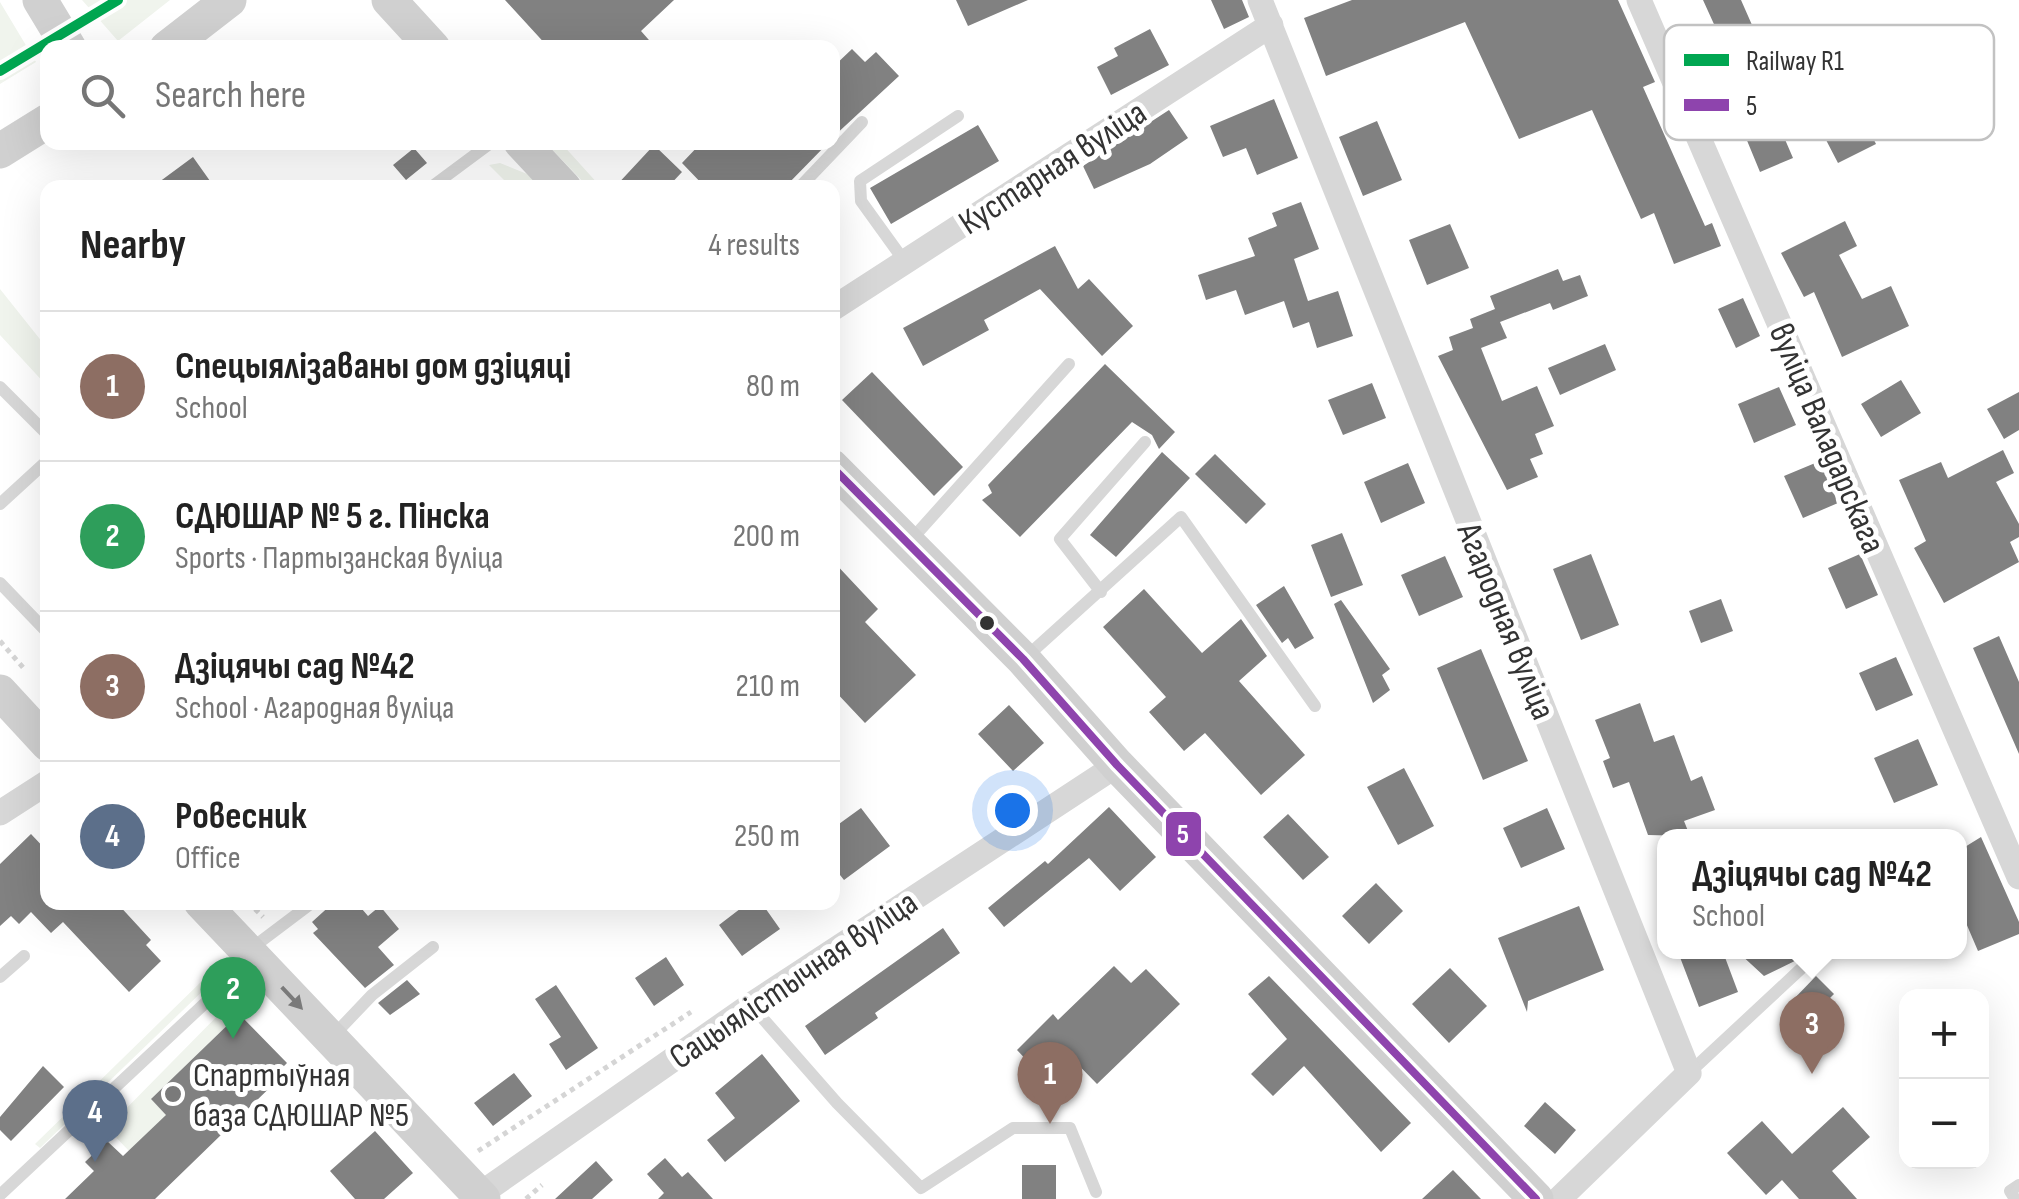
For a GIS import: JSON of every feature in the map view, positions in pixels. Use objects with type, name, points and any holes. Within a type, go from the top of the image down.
[{"type":"main road","points":[[40,0],[64,40]]},
{"type":"main road","points":[[177,40],[229,0]]},
{"type":"main road","points":[[389,0],[426,40]]},
{"type":"main road","points":[[0,151],[40,126]]},
{"type":"main road","points":[[528,150],[557,180]]},
{"type":"main road","points":[[840,475],[1023,660],[1117,765],[1536,1199]]},
{"type":"main road","points":[[0,692],[40,735]]},
{"type":"main road","points":[[209,910],[479,1197]]},
{"type":"street","name":"Агародная вуліца","points":[[1260,0],[1689,1073]]},
{"type":"street","name":"вуліца Валадарскага","points":[[1638,0],[1664,60]]},
{"type":"street","name":"Кустарная вуліца","points":[[840,304],[1271,25]]},
{"type":"street","name":"вуліца Валадарскага","points":[[1699,140],[2019,876]]},
{"type":"street","name":"Сацыялістычная вуліца","points":[[479,1197],[750,1005],[1117,765]]},
{"type":"street","points":[[0,813],[40,787]]},
{"type":"street","points":[[1559,1199],[1689,1073]]},
{"type":"lane","points":[[904,262],[861,201],[860,181],[958,116]]},
{"type":"lane","points":[[840,145],[862,122]]},
{"type":"lane","points":[[441,180],[481,150]]},
{"type":"lane","points":[[807,180],[835,150]]},
{"type":"lane","points":[[909,542],[1069,364]]},
{"type":"lane","points":[[0,387],[40,427]]},
{"type":"lane","points":[[1101,592],[1060,538],[1145,442]]},
{"type":"lane","points":[[3,496],[40,466]]},
{"type":"lane","points":[[1023,660],[1181,517],[1315,706]]},
{"type":"lane","points":[[0,582],[40,624]]},
{"type":"lane","points":[[0,1195],[217,992],[248,951],[299,910]]},
{"type":"lane","points":[[330,1039],[372,995],[433,946]]},
{"type":"lane","points":[[0,977],[24,956]]},
{"type":"lane","points":[[1689,1073],[1806,964]]},
{"type":"lane","points":[[750,1005],[837,1103],[921,1188],[1013,1128],[1070,1128],[1096,1192]]},
{"type":"lane","points":[[2015,1199],[2010,1191],[2019,1185]]},
{"type":"path","points":[[0,642],[36,682]]},
{"type":"shaded area","points":[[82,0],[170,0],[119,40]]},
{"type":"shaded area","points":[[0,2],[36,62],[0,84]]},
{"type":"shaded area","points":[[553,150],[567,150],[595,180],[581,180]]},
{"type":"shaded area","points":[[500,163],[534,180],[504,180],[489,165]]},
{"type":"shaded area","points":[[0,289],[40,339],[40,378],[0,335]]},
{"type":"shaded area","points":[[205,978],[210,984],[40,1148],[35,1144]]},
{"type":"shaded area","points":[[229,1004],[239,1014],[151,1099],[174,1123],[167,1130],[159,1122],[129,1151],[107,1128]]},
{"type":"building","points":[[505,0],[674,0],[641,31],[649,40],[542,40]]},
{"type":"building","points":[[956,0],[1028,0],[968,26]]},
{"type":"building","points":[[1211,0],[1242,0],[1249,17],[1224,29]]},
{"type":"building","points":[[1352,0],[1618,0],[1655,82],[1643,87],[1664,140],[1705,226],[1712,223],[1721,246],[1674,264],[1654,213],[1641,219],[1592,110],[1519,139],[1465,22],[1326,76],[1304,18]]},
{"type":"building","points":[[1703,0],[1741,0],[1752,25],[1714,25]]},
{"type":"building","points":[[1150,29],[1169,65],[1111,95],[1097,67],[1118,56],[1114,48]]},
{"type":"building","points":[[852,49],[865,62],[876,52],[899,76],[840,131],[840,60]]},
{"type":"building","points":[[1274,99],[1298,158],[1257,175],[1246,148],[1223,157],[1210,126]]},
{"type":"building","points":[[1169,110],[1188,138],[1150,164],[1094,189],[1083,166]]},
{"type":"building","points":[[1377,121],[1402,180],[1363,196],[1339,137]]},
{"type":"building","points":[[978,125],[999,161],[891,224],[870,188]]},
{"type":"building","points":[[1747,140],[1785,140],[1793,158],[1760,172]]},
{"type":"building","points":[[1826,140],[1874,140],[1876,144],[1838,163]]},
{"type":"building","points":[[412,150],[427,163],[406,180],[393,165]]},
{"type":"building","points":[[649,150],[659,150],[682,172],[674,180],[621,180]]},
{"type":"building","points":[[694,150],[821,150],[792,180],[698,180],[682,163]]},
{"type":"building","points":[[193,157],[209,180],[162,180]]},
{"type":"building","points":[[1301,202],[1319,249],[1294,259],[1308,301],[1338,291],[1353,336],[1317,348],[1309,322],[1293,328],[1284,301],[1245,315],[1236,290],[1206,300],[1198,275],[1255,256],[1248,238],[1277,226],[1272,213]]},
{"type":"building","points":[[1845,221],[1857,246],[1839,255],[1862,299],[1891,286],[1909,326],[1842,357],[1814,292],[1804,297],[1781,253]]},
{"type":"building","points":[[1450,224],[1469,268],[1427,285],[1409,240]]},
{"type":"building","points":[[1055,246],[1078,289],[1089,279],[1133,326],[1102,356],[1040,289],[984,320],[989,330],[923,366],[903,328]]},
{"type":"building","points":[[1558,269],[1563,281],[1580,275],[1588,296],[1553,310],[1550,303],[1500,322],[1507,338],[1481,348],[1502,401],[1537,386],[1554,426],[1535,434],[1543,454],[1530,459],[1538,477],[1507,490],[1438,356],[1453,350],[1449,337],[1473,328],[1470,319],[1495,309],[1490,296]]},
{"type":"building","points":[[1743,298],[1760,336],[1736,348],[1718,309]]},
{"type":"building","points":[[1605,344],[1616,370],[1560,395],[1548,368]]},
{"type":"building","points":[[1105,364],[1175,432],[1159,449],[1152,435],[1132,422],[1020,537],[982,500],[992,493],[988,485]]},
{"type":"building","points":[[872,372],[963,467],[934,496],[842,400]]},
{"type":"building","points":[[1901,380],[1921,413],[1881,437],[1861,404]]},
{"type":"building","points":[[1372,383],[1386,418],[1343,435],[1328,400]]},
{"type":"building","points":[[1779,387],[1796,425],[1754,443],[1738,404]]},
{"type":"building","points":[[2019,392],[2019,430],[2004,439],[1987,409]]},
{"type":"building","points":[[2003,450],[2014,473],[1996,482],[2019,524],[2019,537],[2010,542],[2019,562],[1944,603],[1914,548],[1926,541],[1899,480],[1941,462],[1948,478]]},
{"type":"building","points":[[1162,452],[1190,478],[1116,557],[1090,535]]},
{"type":"building","points":[[1215,454],[1266,504],[1246,524],[1195,474]]},
{"type":"building","points":[[1820,461],[1838,503],[1803,518],[1784,476]]},
{"type":"building","points":[[1408,463],[1425,503],[1381,523],[1364,482]]},
{"type":"building","points":[[1342,533],[1363,585],[1331,597],[1311,545]]},
{"type":"building","points":[[1591,554],[1619,625],[1581,640],[1553,569]]},
{"type":"building","points":[[1860,554],[1878,595],[1846,609],[1828,568]]},
{"type":"building","points":[[1445,556],[1463,597],[1419,616],[1401,575]]},
{"type":"building","points":[[840,569],[878,609],[865,622],[916,675],[865,723],[840,696]]},
{"type":"building","points":[[1284,586],[1314,638],[1295,649],[1288,638],[1282,643],[1256,605]]},
{"type":"building","points":[[1144,589],[1202,653],[1241,619],[1267,656],[1239,681],[1305,755],[1261,795],[1205,733],[1184,751],[1149,712],[1166,697],[1103,627]]},
{"type":"building","points":[[1721,599],[1733,631],[1701,643],[1689,611]]},
{"type":"building","points":[[1341,600],[1390,669],[1382,675],[1390,690],[1373,703],[1334,604]]},
{"type":"building","points":[[1999,636],[2019,682],[2019,754],[1973,648]]},
{"type":"building","points":[[1481,649],[1528,761],[1483,780],[1437,668]]},
{"type":"building","points":[[1896,657],[1913,695],[1876,711],[1859,673]]},
{"type":"building","points":[[1640,703],[1654,742],[1674,735],[1691,781],[1702,776],[1715,810],[1684,821],[1687,829],[1657,829],[1657,835],[1648,835],[1629,782],[1613,788],[1603,761],[1610,758],[1595,720]]},
{"type":"building","points":[[1009,705],[1044,743],[1013,771],[978,734]]},
{"type":"building","points":[[1918,739],[1938,785],[1894,803],[1874,758]]},
{"type":"building","points":[[1404,768],[1434,826],[1398,845],[1367,787]]},
{"type":"building","points":[[1109,807],[1156,857],[1120,891],[1089,858],[1004,927],[988,908],[1045,861],[1048,864]]},
{"type":"building","points":[[861,808],[890,846],[844,880],[840,875],[840,823]]},
{"type":"building","points":[[1547,808],[1565,849],[1521,868],[1503,828]]},
{"type":"building","points":[[1288,814],[1329,857],[1303,880],[1263,837]]},
{"type":"building","points":[[31,834],[40,844],[40,910],[123,910],[151,940],[146,945],[161,961],[129,992],[63,922],[51,933],[31,912],[19,924],[11,916],[0,926],[0,864]]},
{"type":"building","points":[[1981,837],[2019,922],[2019,934],[1978,951],[1967,925],[1967,846]]},
{"type":"building","points":[[1376,883],[1403,911],[1369,944],[1342,916]]},
{"type":"building","points":[[1579,906],[1604,970],[1528,1001],[1527,1012],[1498,938]]},
{"type":"building","points":[[325,910],[363,910],[368,916],[383,910],[399,929],[378,947],[394,965],[365,988],[313,933],[318,929],[312,922]]},
{"type":"building","points":[[739,910],[767,910],[780,929],[742,956],[719,925]]},
{"type":"building","points":[[943,928],[960,953],[875,1013],[878,1018],[825,1055],[805,1026]]},
{"type":"building","points":[[666,957],[684,985],[654,1006],[635,978]]},
{"type":"building","points":[[1681,959],[1726,959],[1738,992],[1699,1007]]},
{"type":"building","points":[[1746,959],[1799,959],[1764,976]]},
{"type":"building","points":[[1114,966],[1131,983],[1146,969],[1180,1004],[1097,1084],[1057,1043],[1033,1067],[1017,1050],[1053,1014],[1058,1020]]},
{"type":"building","points":[[1450,968],[1487,1006],[1449,1043],[1412,1004]]},
{"type":"building","points":[[1269,976],[1411,1123],[1381,1152],[1304,1066],[1273,1096],[1251,1074],[1287,1039],[1248,994]]},
{"type":"building","points":[[1816,976],[1834,994],[1809,1019],[1791,1002]]},
{"type":"building","points":[[407,980],[420,994],[390,1015],[378,1003]]},
{"type":"building","points":[[556,985],[598,1048],[566,1070],[549,1044],[561,1037],[535,999]]},
{"type":"building","points":[[239,1014],[287,1063],[281,1069],[285,1073],[155,1199],[65,1199],[94,1171],[85,1162],[107,1141],[123,1156],[166,1115],[151,1099]]},
{"type":"building","points":[[762,1054],[800,1101],[725,1162],[707,1140],[735,1118],[715,1093]]},
{"type":"building","points":[[43,1066],[64,1087],[11,1141],[0,1130],[0,1117]]},
{"type":"building","points":[[514,1073],[532,1096],[493,1126],[474,1103]]},
{"type":"building","points":[[1545,1102],[1576,1130],[1555,1154],[1524,1126]]},
{"type":"building","points":[[1843,1107],[1870,1137],[1832,1171],[1857,1199],[1799,1199],[1782,1180],[1766,1195],[1727,1153],[1762,1121],[1792,1154]]},
{"type":"building","points":[[375,1131],[413,1173],[384,1199],[355,1199],[330,1171]]},
{"type":"building","points":[[665,1158],[682,1177],[688,1172],[713,1199],[658,1199],[664,1193],[647,1174]]},
{"type":"building","points":[[596,1161],[613,1180],[592,1199],[555,1199]]},
{"type":"building","points":[[1022,1165],[1056,1165],[1056,1199],[1022,1199]]},
{"type":"building","points":[[1453,1170],[1481,1199],[1422,1199]]},
{"type":"rail line","name":"R1","points":[[52,40],[118,0]]},
{"type":"rail line","name":"R1","points":[[0,71],[40,47]]},
{"type":"transit line","name":"5","points":[[840,475],[1023,659],[1117,765],[1536,1199]]},
{"type":"place","name":"СДЮШАР № 5 г. Пінска","points":[[233,1039]]},
{"type":"place","name":"Дзіцячы сад №42","points":[[1812,1074]]},
{"type":"place","name":"Спартыўная база СДЮШАР №5","points":[[173,1094]]},
{"type":"place","name":"Спецыялізаваны дом дзіцяці","points":[[1050,1124]]},
{"type":"place","name":"Ровесник","points":[[95,1162]]}]
